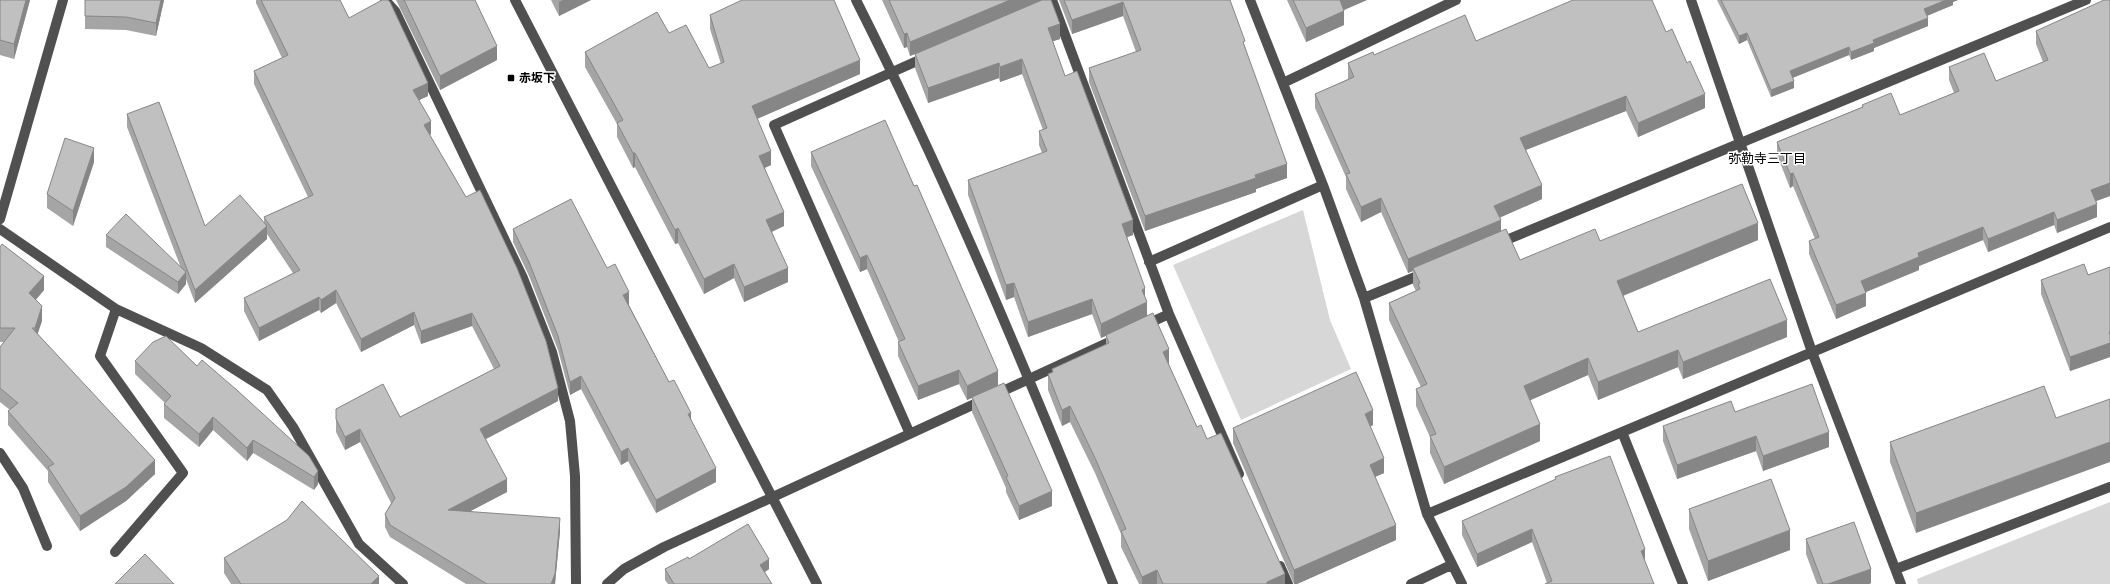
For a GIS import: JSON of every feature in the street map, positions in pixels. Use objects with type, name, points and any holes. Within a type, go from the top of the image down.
[{"type":"street","points":[[0,219],[63,0]]},
{"type":"street","points":[[385,0],[395,11],[524,278],[552,352],[570,421],[575,476],[576,584]]},
{"type":"street","points":[[515,0],[817,584]]},
{"type":"street","points":[[856,0],[892,71],[1029,378],[1113,584]]},
{"type":"street","points":[[1250,0],[1323,185],[1364,298],[1427,514],[1451,565],[1462,584]]},
{"type":"street","points":[[1283,83],[1456,0]]},
{"type":"street","points":[[1691,0],[1812,352],[1901,584]]},
{"type":"street","points":[[1489,247],[2086,0]]},
{"type":"street","points":[[1050,3],[1169,314],[1243,482]]},
{"type":"street","points":[[910,434],[774,125],[892,71],[936,53]]},
{"type":"street","points":[[1149,262],[1323,185]]},
{"type":"street","points":[[1427,514],[2110,228]]},
{"type":"street","points":[[0,229],[116,310],[201,348],[267,390],[293,427],[359,544],[403,584]]},
{"type":"street","points":[[1364,298],[1437,268]]},
{"type":"street","points":[[115,552],[183,473],[100,356],[116,310]]},
{"type":"street","points":[[607,584],[624,569],[664,547],[1169,314]]},
{"type":"street","points":[[1622,432],[1683,584]]},
{"type":"street","points":[[0,453],[23,488],[47,546]]},
{"type":"street","points":[[1896,569],[2110,487]]},
{"type":"street","points":[[1275,555],[1288,584]]},
{"type":"street","points":[[1411,584],[1451,565]]},
{"type":"shaded area","points":[[1303,210],[1330,320],[1351,369],[1241,420],[1173,265]]},
{"type":"shaded area","points":[[2110,502],[2110,584],[1918,584],[1917,579]]},
{"type":"building","points":[[0,0],[26,0],[14,44],[0,40]]},
{"type":"building","points":[[85,0],[161,0],[156,23],[126,17],[85,16]]},
{"type":"building","points":[[261,0],[340,0],[349,18],[382,0],[388,0],[390,2],[428,83],[413,90],[431,121],[424,125],[466,197],[480,190],[517,268],[546,341],[558,388],[480,429],[507,479],[448,510],[560,518],[555,574],[551,584],[487,584],[390,525],[385,514],[395,498],[360,429],[345,437],[336,419],[336,409],[383,384],[400,417],[500,366],[472,313],[421,331],[414,312],[361,339],[336,290],[321,300],[319,297],[259,328],[244,298],[300,270],[264,217],[313,195],[254,71],[288,55]]},
{"type":"building","points":[[404,0],[475,0],[497,46],[440,76]]},
{"type":"building","points":[[742,0],[834,0],[860,60],[752,106],[771,151],[759,156],[784,212],[766,220],[788,268],[744,287],[734,264],[704,279],[678,228],[675,230],[635,153],[633,153],[617,123],[623,120],[585,52],[657,12],[669,33],[686,25],[709,68],[724,62],[710,15]]},
{"type":"building","points":[[889,0],[1010,0],[910,42],[907,33],[904,34]]},
{"type":"building","points":[[1042,0],[1051,0],[1060,24],[1048,28],[1065,76],[1077,71],[1133,220],[1122,224],[1145,288],[1142,290],[1147,302],[1101,324],[1092,299],[1028,322],[1014,283],[1006,285],[968,180],[1047,151],[1039,131],[1047,128],[1022,59],[1000,67],[999,63],[928,88],[915,54]]},
{"type":"building","points":[[1064,0],[1230,0],[1245,41],[1243,42],[1287,164],[1255,175],[1256,178],[1145,216],[1089,68],[1141,50],[1123,2],[1072,20]]},
{"type":"building","points":[[1293,0],[1340,0],[1344,11],[1306,28]]},
{"type":"building","points":[[1573,0],[1652,0],[1666,32],[1672,29],[1687,63],[1690,61],[1705,94],[1638,123],[1626,96],[1520,138],[1542,185],[1494,206],[1501,220],[1408,259],[1381,198],[1361,207],[1346,174],[1350,173],[1315,94],[1354,77],[1348,63],[1373,52],[1374,55],[1465,15],[1476,41]]},
{"type":"building","points":[[1721,0],[1946,0],[1924,9],[1928,18],[1873,40],[1874,43],[1851,52],[1849,47],[1790,71],[1794,81],[1771,90],[1747,33],[1739,36]]},
{"type":"building","points":[[2104,0],[2110,0],[2110,183],[2091,190],[2097,204],[2057,220],[2054,212],[1988,239],[1983,227],[1918,253],[1919,257],[1861,281],[1866,293],[1836,305],[1809,241],[1819,237],[1793,173],[1790,174],[1777,142],[1863,107],[1862,105],[1891,93],[1900,115],[1959,91],[1949,67],[1984,53],[1996,81],[2048,60],[2036,31]]},
{"type":"building","points":[[159,102],[205,226],[240,195],[267,226],[195,290],[127,114]]},
{"type":"building","points":[[885,120],[914,186],[917,185],[998,371],[967,386],[959,370],[918,386],[898,342],[905,339],[867,255],[860,258],[811,152]]},
{"type":"building","points":[[65,138],[94,148],[73,211],[47,194]]},
{"type":"building","points":[[1742,184],[1758,223],[1617,281],[1638,332],[1770,279],[1787,320],[1683,362],[1678,350],[1598,382],[1588,358],[1524,386],[1540,424],[1444,467],[1430,436],[1436,434],[1416,389],[1427,384],[1389,303],[1420,289],[1418,284],[1420,283],[1413,268],[1506,229],[1520,260],[1595,229],[1600,241]]},
{"type":"building","points":[[571,199],[607,268],[615,264],[629,292],[623,295],[669,382],[674,380],[691,413],[688,414],[716,468],[656,500],[628,448],[621,452],[581,376],[570,382],[558,336],[529,262],[513,229]]},
{"type":"building","points":[[126,214],[186,272],[178,282],[106,235]]},
{"type":"building","points":[[2,244],[44,276],[29,293],[42,306],[35,328],[32,328],[155,460],[126,487],[80,516],[48,467],[54,464],[8,411],[18,403],[0,388],[0,347],[15,328],[0,328],[0,247]]},
{"type":"building","points":[[2084,264],[2088,275],[2110,267],[2110,343],[2070,357],[2041,280]]},
{"type":"building","points":[[1153,313],[1169,349],[1163,352],[1197,427],[1201,425],[1207,439],[1221,433],[1285,574],[1267,582],[1267,584],[1163,584],[1157,570],[1142,577],[1121,531],[1126,529],[1095,458],[1070,406],[1062,410],[1048,374],[1053,372],[1052,369],[1109,343],[1106,335]]},
{"type":"building","points":[[166,336],[197,366],[202,360],[309,456],[318,471],[314,477],[253,440],[247,448],[213,417],[199,434],[164,404],[171,396],[135,361],[153,342]]},
{"type":"building","points":[[1356,372],[1373,410],[1365,414],[1384,458],[1370,465],[1396,525],[1294,570],[1233,428]]},
{"type":"building","points":[[1004,383],[1052,491],[1019,506],[1006,477],[1008,476],[972,397]]},
{"type":"building","points":[[1812,384],[1829,432],[1763,456],[1756,436],[1677,465],[1663,426],[1731,401],[1735,412]]},
{"type":"building","points":[[2044,386],[2056,418],[2110,399],[2110,442],[1916,513],[1890,442]]},
{"type":"building","points":[[1610,456],[1645,549],[1641,551],[1654,584],[1545,584],[1552,581],[1532,529],[1477,554],[1462,521],[1556,479],[1555,477]]},
{"type":"building","points":[[1771,479],[1790,530],[1708,561],[1689,509]]},
{"type":"building","points":[[302,501],[379,576],[371,584],[241,584],[224,558],[287,520]]},
{"type":"building","points":[[1854,522],[1871,569],[1828,584],[1823,584],[1806,539]]},
{"type":"building","points":[[748,524],[769,559],[760,565],[772,584],[674,584],[665,569],[688,557],[689,559]]},
{"type":"building","points":[[145,554],[174,584],[115,584]]},
{"type":"place","name":"赤坂下","points":[[511,78]]},
{"type":"district","name":"弥勒寺三丁目","points":[[1767,158]]}]
